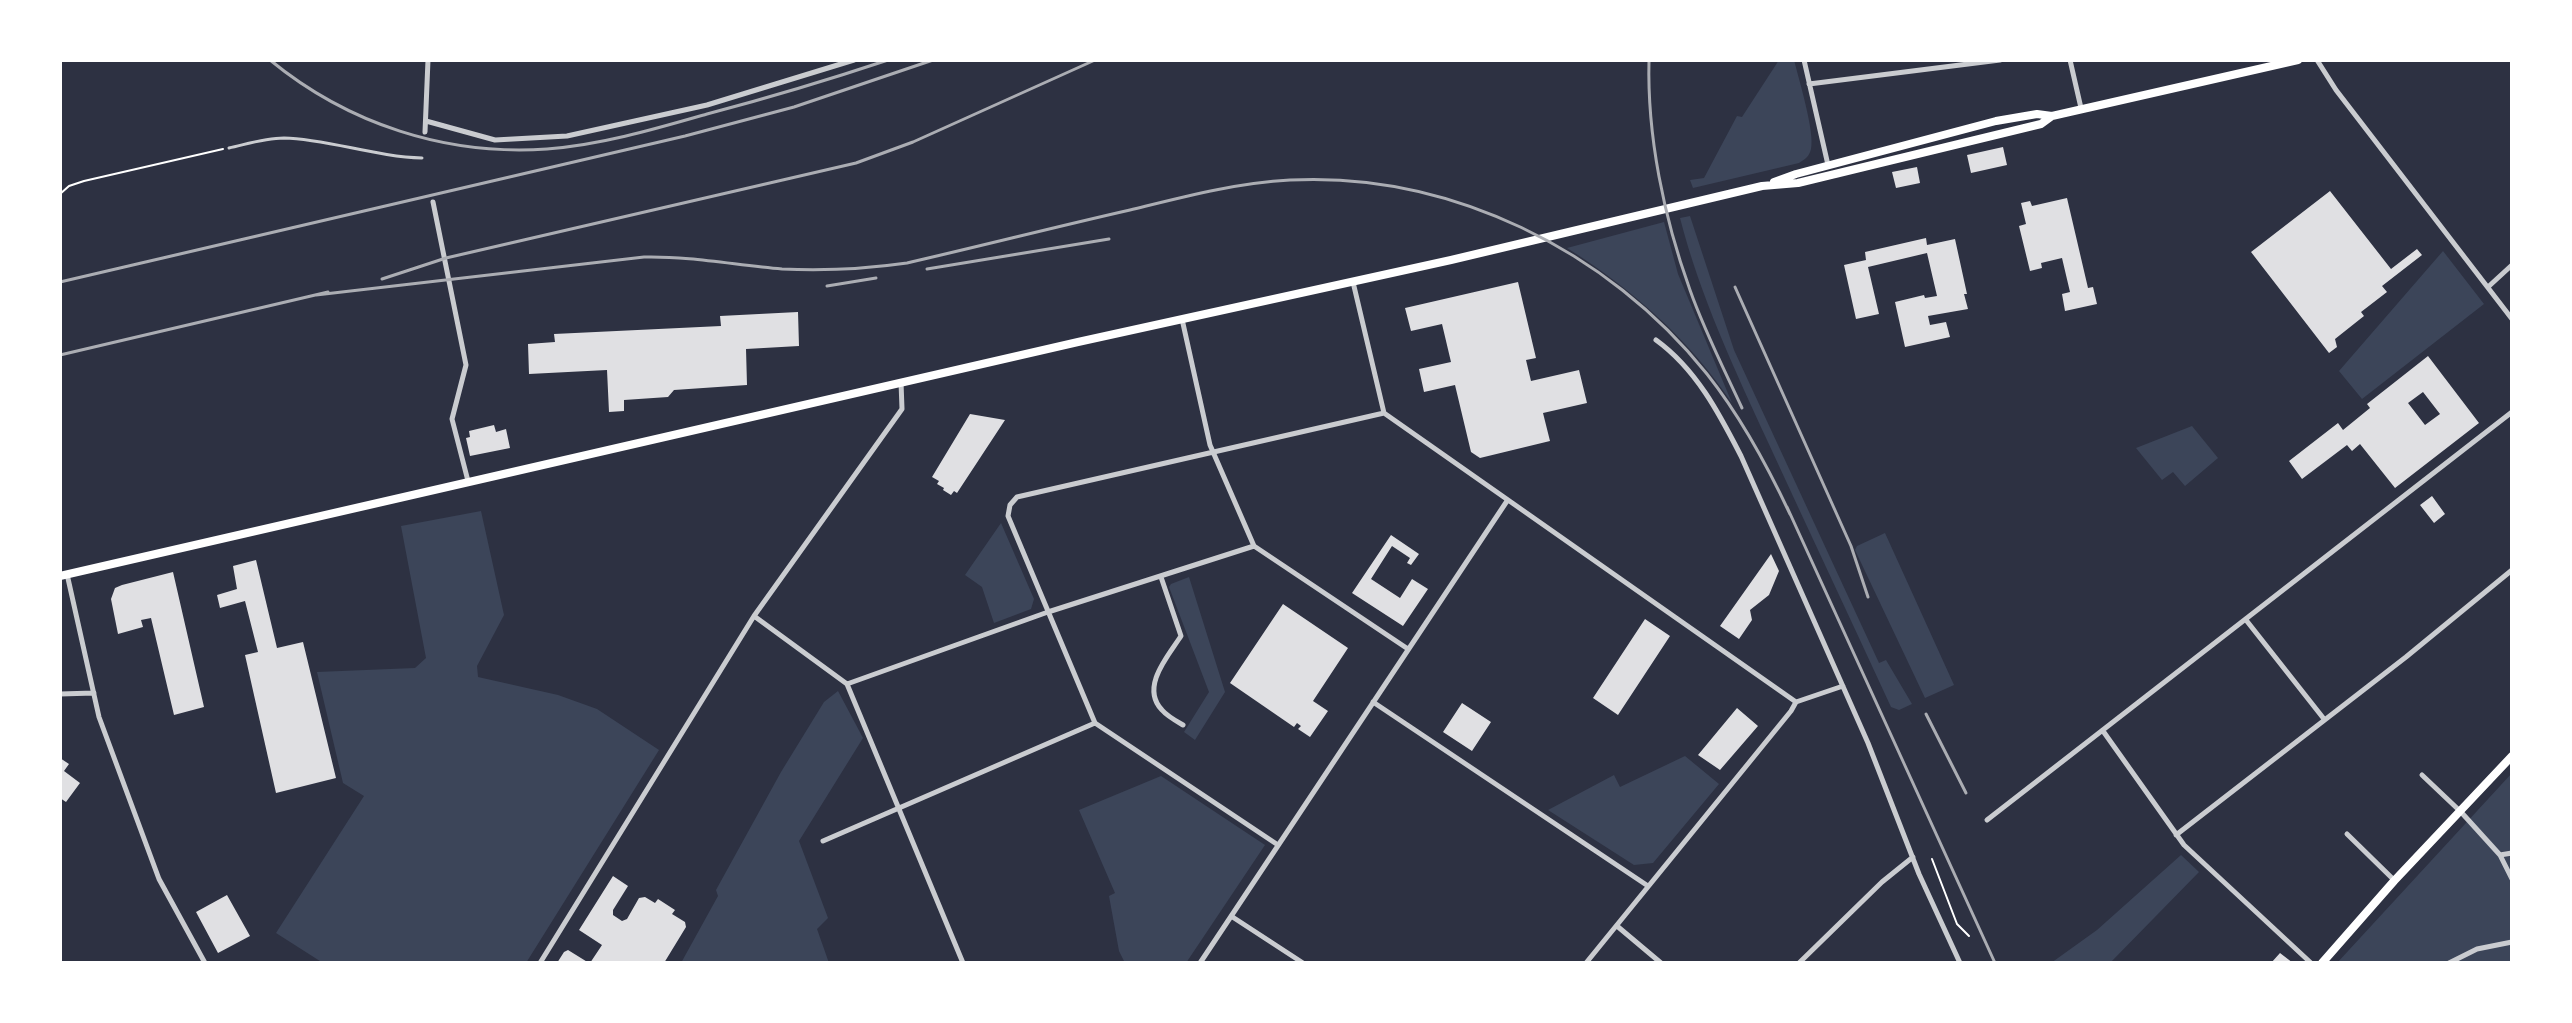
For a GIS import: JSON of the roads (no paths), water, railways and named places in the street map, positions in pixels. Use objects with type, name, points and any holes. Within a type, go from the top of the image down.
[{"type":"main road","points":[[63,575],[901,382],[1466,257],[1762,186],[1828,165],[1996,121],[2037,114],[2052,116],[2298,60]]},
{"type":"main road","points":[[1762,186],[1798,183],[1968,144],[2041,124],[2052,116]]},
{"type":"main road","points":[[2322,963],[2394,881],[2512,756]]},
{"type":"street","points":[[425,132],[428,60]]},
{"type":"street","points":[[426,121],[485,139],[567,136],[707,105],[854,60]]},
{"type":"street","points":[[1804,60],[1828,165]]},
{"type":"street","points":[[1809,84],[2000,60]]},
{"type":"street","points":[[2070,60],[2082,109]]},
{"type":"street","points":[[2317,60],[2336,90],[2512,319]]},
{"type":"street","points":[[433,202],[466,365],[452,419],[468,482]]},
{"type":"street","points":[[2488,287],[2512,265]]},
{"type":"street","points":[[1353,281],[1384,413],[1796,702]]},
{"type":"street","points":[[1182,319],[1212,452],[1254,546],[1408,649]]},
{"type":"street","points":[[1656,340],[1697,380],[1724,422],[1843,686],[1960,963]]},
{"type":"street","points":[[540,963],[754,616],[902,409],[901,382]]},
{"type":"street","points":[[1987,820],[2512,412]]},
{"type":"street","points":[[1278,845],[1095,723],[1008,516],[1010,505],[1017,497],[1384,413]]},
{"type":"street","points":[[1200,963],[1507,501]]},
{"type":"street","points":[[847,684],[1048,612],[1254,546]]},
{"type":"street","points":[[2176,835],[2512,570]]},
{"type":"street","points":[[63,575],[99,717],[159,879],[205,963]]},
{"type":"street","points":[[1161,577],[1181,636],[1156,674],[1154,694],[1160,709],[1183,725]]},
{"type":"street","points":[[754,616],[847,684],[963,963]]},
{"type":"street","points":[[2246,620],[2324,719]]},
{"type":"street","points":[[1586,963],[1796,702],[1843,686]]},
{"type":"street","points":[[60,694],[94,693]]},
{"type":"street","points":[[1373,702],[1648,886]]},
{"type":"street","points":[[823,841],[1095,723]]},
{"type":"street","points":[[2103,731],[2176,835],[2311,963]]},
{"type":"street","points":[[2422,775],[2500,855],[2512,879]]},
{"type":"street","points":[[2347,834],[2394,881]]},
{"type":"street","points":[[2500,855],[2512,853]]},
{"type":"street","points":[[1799,963],[1882,882],[1913,857]]},
{"type":"street","points":[[1231,916],[1303,963]]},
{"type":"street","points":[[1617,926],[1661,963]]},
{"type":"street","points":[[2449,963],[2477,949],[2512,942]]},
{"type":"lane","points":[[229,148],[288,138],[401,158],[422,158]]},
{"type":"railway","points":[[270,60],[332,102],[365,118],[436,141],[509,150],[567,147],[628,136],[888,60]]},
{"type":"railway","points":[[60,282],[685,136],[794,107],[933,60]]},
{"type":"railway","points":[[382,279],[446,258],[856,163],[913,142],[1095,60]]},
{"type":"railway","points":[[1649,60],[1654,147],[1672,234],[1696,305],[1742,408]]},
{"type":"railway","points":[[316,295],[644,257],[695,259],[782,269],[876,267],[907,263],[1249,184],[1290,180],[1350,181],[1409,190],[1466,205],[1521,228],[1574,256],[1623,290],[1667,330],[1719,390],[1753,442],[1790,514]]},
{"type":"railway","points":[[927,269],[1109,239]]},
{"type":"railway","points":[[827,286],[876,278]]},
{"type":"railway","points":[[1735,287],[1851,546],[1868,597]]},
{"type":"railway","points":[[60,355],[328,292]]},
{"type":"railway","points":[[1787,507],[1995,963]]},
{"type":"railway","points":[[1926,714],[1966,793]]}]
